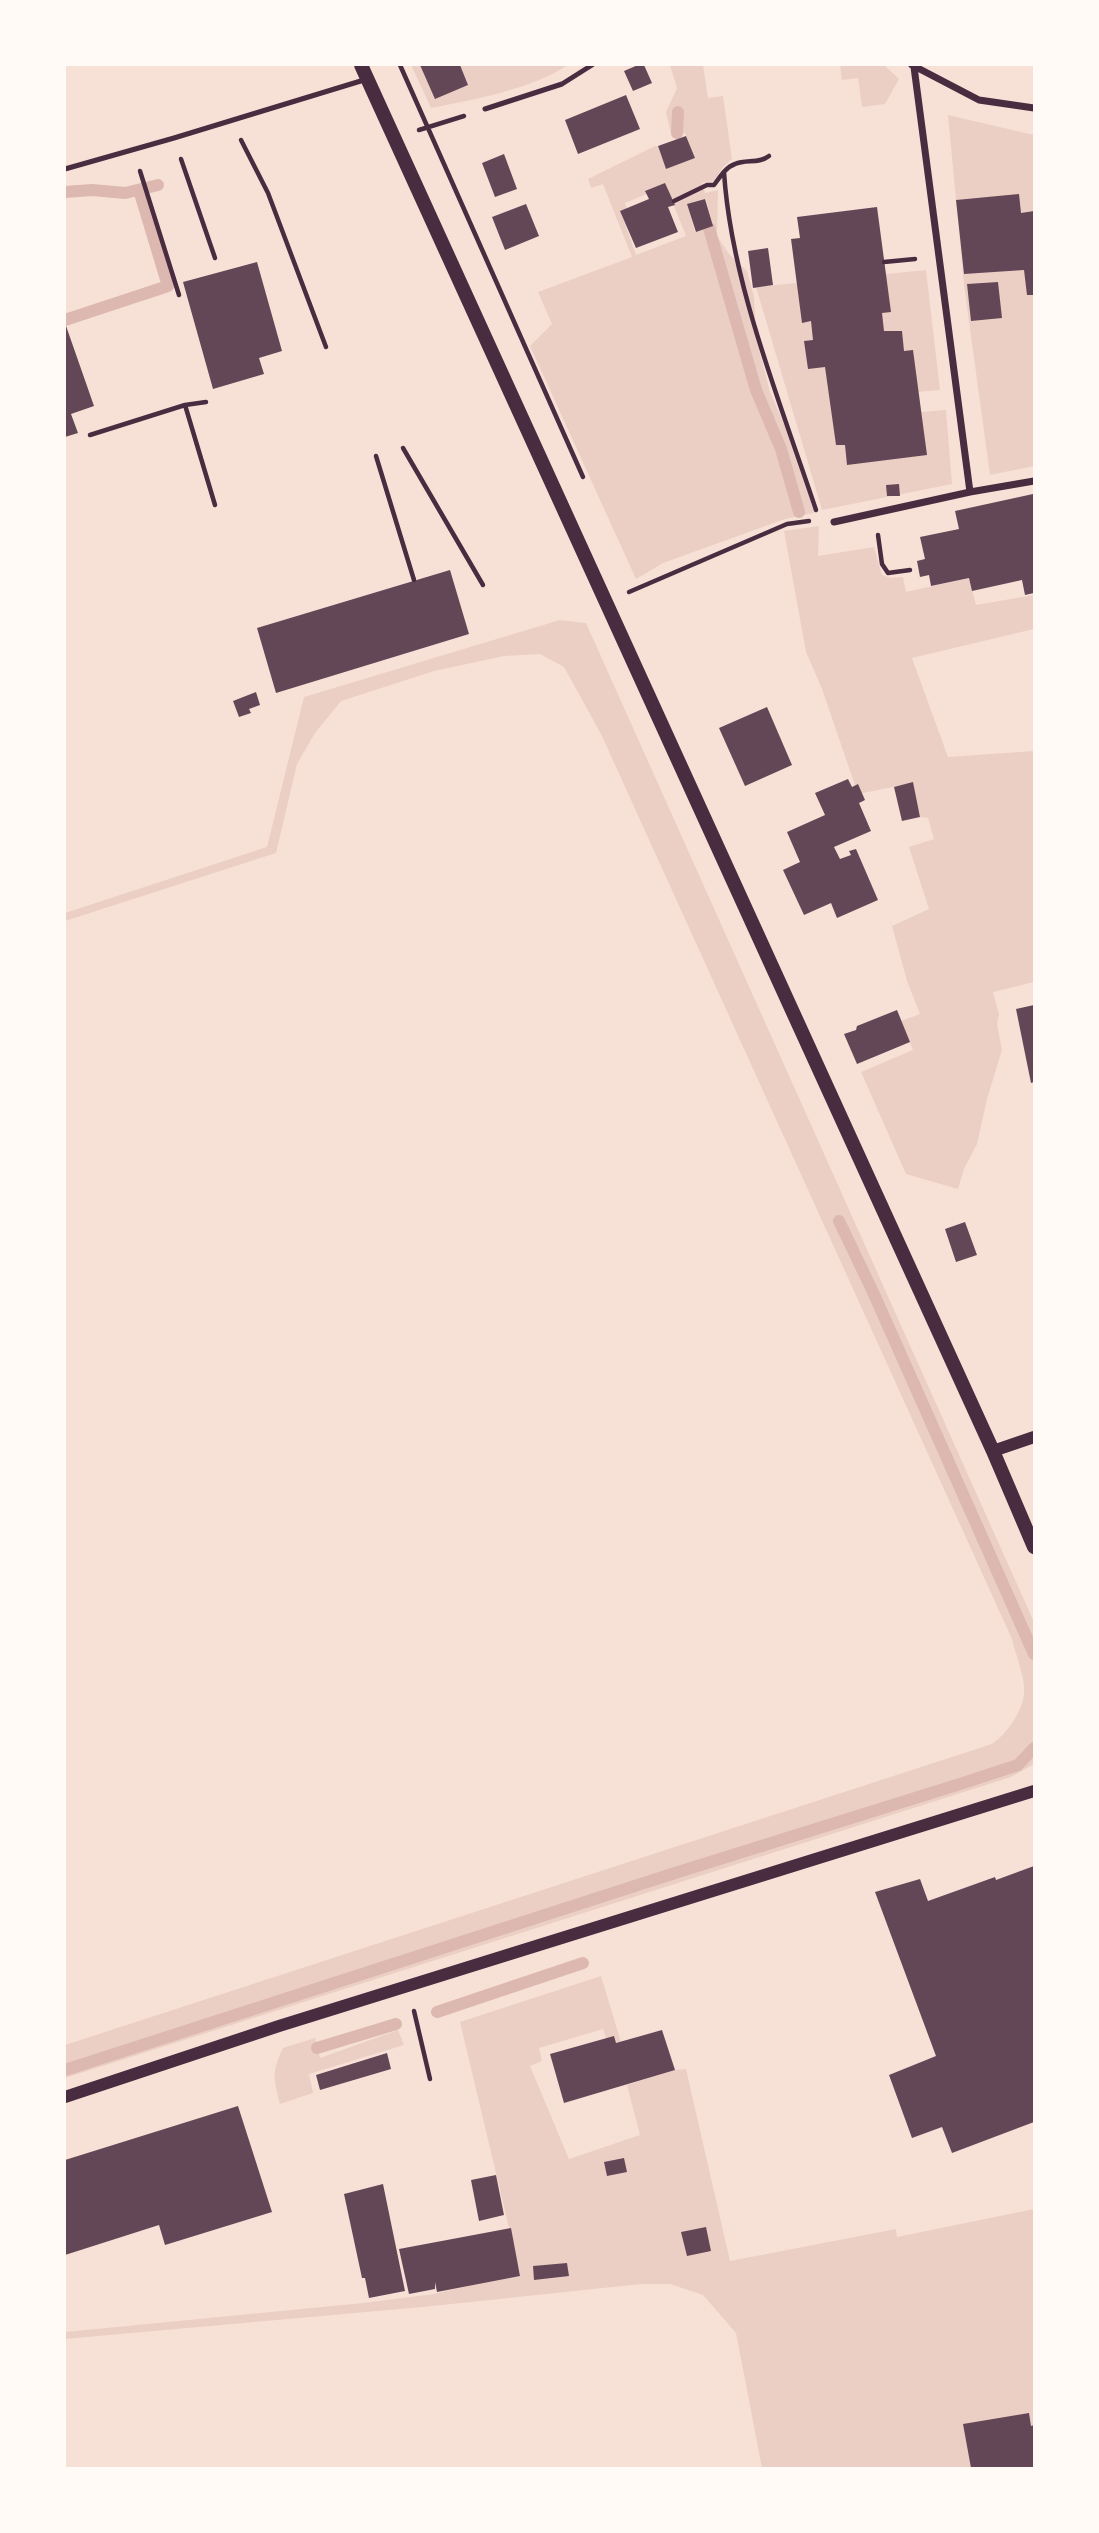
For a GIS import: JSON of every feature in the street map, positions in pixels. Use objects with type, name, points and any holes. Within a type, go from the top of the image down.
[{"type":"main road","points":[[361,65],[993,1451],[1034,1547]]},
{"type":"street","points":[[913,66],[979,100],[1034,108]]},
{"type":"street","points":[[913,66],[970,492]]},
{"type":"street","points":[[834,522],[1034,481]]},
{"type":"street","points":[[993,1451],[1034,1437]]},
{"type":"street","points":[[65,2096],[1034,1791]]},
{"type":"lane","points":[[485,109],[562,84],[592,65]]},
{"type":"lane","points":[[65,169],[367,79]]},
{"type":"path","points":[[394,137],[485,109]]},
{"type":"path","points":[[231,121],[268,193],[326,347]]},
{"type":"path","points":[[174,138],[215,258]]},
{"type":"path","points":[[674,201],[707,185],[714,185],[734,164],[764,160],[769,156]]},
{"type":"path","points":[[637,589],[787,524],[820,520],[745,293],[726,213],[724,172]]},
{"type":"path","points":[[145,187],[179,295]]},
{"type":"path","points":[[90,435],[185,405],[206,402]]},
{"type":"path","points":[[185,405],[215,505]]},
{"type":"path","points":[[403,448],[484,585]]},
{"type":"path","points":[[376,456],[414,580]]},
{"type":"path","points":[[876,513],[882,564],[888,573],[911,570]]},
{"type":"path","points":[[408,1986],[430,2079]]},
{"type":"shaded area","points":[[411,65],[568,65],[520,87],[431,108]]},
{"type":"shaded area","points":[[670,65],[703,65],[708,98],[723,96],[732,159],[714,181],[702,183],[705,193],[718,190],[717,236],[729,254],[747,271],[754,297],[756,338],[770,392],[799,459],[814,513],[785,519],[663,563],[636,579],[530,346],[552,324],[538,292],[632,257],[603,184],[591,188],[588,179],[655,146],[658,146],[666,169],[695,158],[685,133],[672,138],[666,112],[677,88]],"holes":[[[666,186],[686,236],[636,255],[621,212],[627,209],[625,203]],[[706,199],[713,226],[695,232],[688,204]]]},
{"type":"shaded area","points":[[840,65],[884,65],[899,79],[885,104],[862,107],[858,78],[842,80]]},
{"type":"shaded area","points":[[948,115],[1034,135],[1034,466],[990,475],[964,285]]},
{"type":"shaded area","points":[[926,270],[940,390],[918,392],[921,412],[946,410],[952,484],[822,510],[756,287]]},
{"type":"shaded area","points":[[819,526],[818,556],[874,547],[882,575],[891,578],[903,577],[906,592],[969,578],[976,605],[1034,595],[1034,629],[912,658],[948,757],[1034,751],[1034,982],[993,992],[999,1014],[997,1024],[1002,1050],[977,1144],[964,1169],[958,1189],[906,1174],[861,1072],[913,1050],[901,1021],[920,1014],[907,981],[892,926],[929,909],[909,847],[934,839],[928,818],[920,817],[913,783],[858,794],[822,689],[806,652],[784,531]]},
{"type":"shaded area","points":[[560,620],[586,623],[1034,1622],[1034,1764],[1011,1777],[65,2078],[65,2045],[992,1744],[1008,1728],[1023,1700],[1022,1674],[1012,1639],[601,734],[564,667],[540,654],[504,656],[434,671],[341,701],[315,733],[297,764],[276,853],[65,921],[65,913],[267,847],[304,697]]},
{"type":"shaded area","points":[[601,1976],[621,2042],[608,2044],[603,2029],[539,2048],[542,2061],[530,2066],[569,2159],[640,2135],[627,2085],[674,2070],[686,2069],[730,2261],[896,2229],[897,2237],[1034,2209],[1034,2468],[762,2468],[736,2333],[703,2295],[670,2284],[641,2284],[433,2306],[65,2339],[65,2332],[434,2294],[520,2274],[460,2022]]},
{"type":"shaded area","points":[[398,2030],[404,2045],[309,2074],[313,2093],[280,2104],[275,2076],[283,2048],[315,2038],[320,2058]]},
{"type":"building","points":[[420,65],[460,65],[468,85],[435,99]]},
{"type":"building","points":[[644,65],[652,83],[633,91],[624,71]]},
{"type":"building","points":[[626,95],[640,129],[578,154],[565,120]]},
{"type":"building","points":[[686,136],[695,158],[666,169],[658,146]]},
{"type":"building","points":[[504,154],[517,189],[495,197],[482,163]]},
{"type":"building","points":[[665,183],[675,205],[668,207],[678,232],[636,248],[620,211],[649,199],[645,191]]},
{"type":"building","points":[[1019,194],[1021,213],[1034,211],[1034,295],[1027,295],[1024,270],[964,274],[956,200]]},
{"type":"building","points":[[705,199],[713,226],[696,232],[687,204]]},
{"type":"building","points":[[526,204],[539,236],[505,250],[492,217]]},
{"type":"building","points":[[877,207],[891,312],[882,313],[884,331],[902,331],[904,351],[913,350],[927,455],[847,465],[845,445],[836,445],[825,367],[808,369],[804,341],[813,340],[811,321],[802,323],[791,239],[800,238],[797,217]]},
{"type":"building","points":[[768,248],[773,285],[753,288],[748,251]]},
{"type":"building","points":[[257,262],[282,351],[259,358],[264,374],[213,389],[183,282]]},
{"type":"building","points":[[998,282],[1002,318],[971,321],[967,284]]},
{"type":"building","points":[[65,323],[94,406],[71,414],[78,433],[65,437]]},
{"type":"building","points":[[899,484],[900,496],[887,496],[886,485]]},
{"type":"building","points":[[1033,494],[1034,593],[1025,595],[1022,580],[972,591],[969,578],[931,586],[929,575],[920,577],[917,561],[925,559],[920,537],[959,529],[955,511]]},
{"type":"building","points":[[450,570],[469,634],[276,693],[257,628]]},
{"type":"building","points":[[256,692],[260,705],[249,709],[251,713],[239,717],[233,701]]},
{"type":"building","points":[[767,707],[792,765],[745,786],[719,728]]},
{"type":"building","points":[[848,779],[852,787],[858,784],[865,800],[859,803],[871,831],[834,847],[840,859],[851,855],[849,851],[856,849],[878,900],[837,918],[831,903],[804,915],[783,870],[800,862],[787,832],[825,815],[815,793]]},
{"type":"building","points":[[913,782],[920,817],[902,821],[894,787]]},
{"type":"building","points":[[1034,1005],[1034,1082],[1031,1083],[1016,1009]]},
{"type":"building","points":[[897,1010],[910,1042],[857,1064],[844,1034]]},
{"type":"building","points":[[965,1222],[977,1255],[956,1262],[945,1229]]},
{"type":"building","points":[[1034,1866],[1034,2122],[952,2153],[942,2127],[912,2138],[889,2075],[936,2056],[875,1892],[920,1879],[928,1901]]},
{"type":"building","points":[[662,2030],[675,2070],[564,2103],[550,2054],[614,2036],[616,2043]]},
{"type":"building","points":[[387,2053],[391,2069],[320,2090],[316,2075]]},
{"type":"building","points":[[238,2106],[272,2212],[165,2245],[159,2225],[65,2255],[65,2160]]},
{"type":"building","points":[[624,2158],[627,2172],[607,2176],[604,2162]]},
{"type":"building","points":[[496,2175],[504,2215],[479,2221],[471,2180]]},
{"type":"building","points":[[383,2184],[405,2291],[369,2298],[365,2278],[362,2278],[344,2194]]},
{"type":"building","points":[[706,2227],[711,2251],[687,2256],[681,2232]]},
{"type":"building","points":[[511,2228],[520,2276],[437,2292],[435,2282],[435,2289],[409,2294],[399,2249]]},
{"type":"building","points":[[567,2263],[569,2276],[534,2280],[533,2266]]},
{"type":"building","points":[[1029,2413],[1031,2426],[1034,2425],[1034,2468],[971,2468],[963,2424]]},
{"type":"waterway","points":[[677,133],[678,112]]},
{"type":"waterway","points":[[65,192],[92,190],[125,193],[158,185]]},
{"type":"waterway","points":[[65,320],[168,286],[139,190]]},
{"type":"waterway","points":[[709,228],[756,390],[781,449],[799,512]]},
{"type":"waterway","points":[[839,1221],[1034,1654]]},
{"type":"waterway","points":[[65,2070],[1018,1765],[1034,1748]]},
{"type":"waterway","points":[[437,2012],[583,1963]]},
{"type":"waterway","points":[[317,2048],[396,2024]]}]
